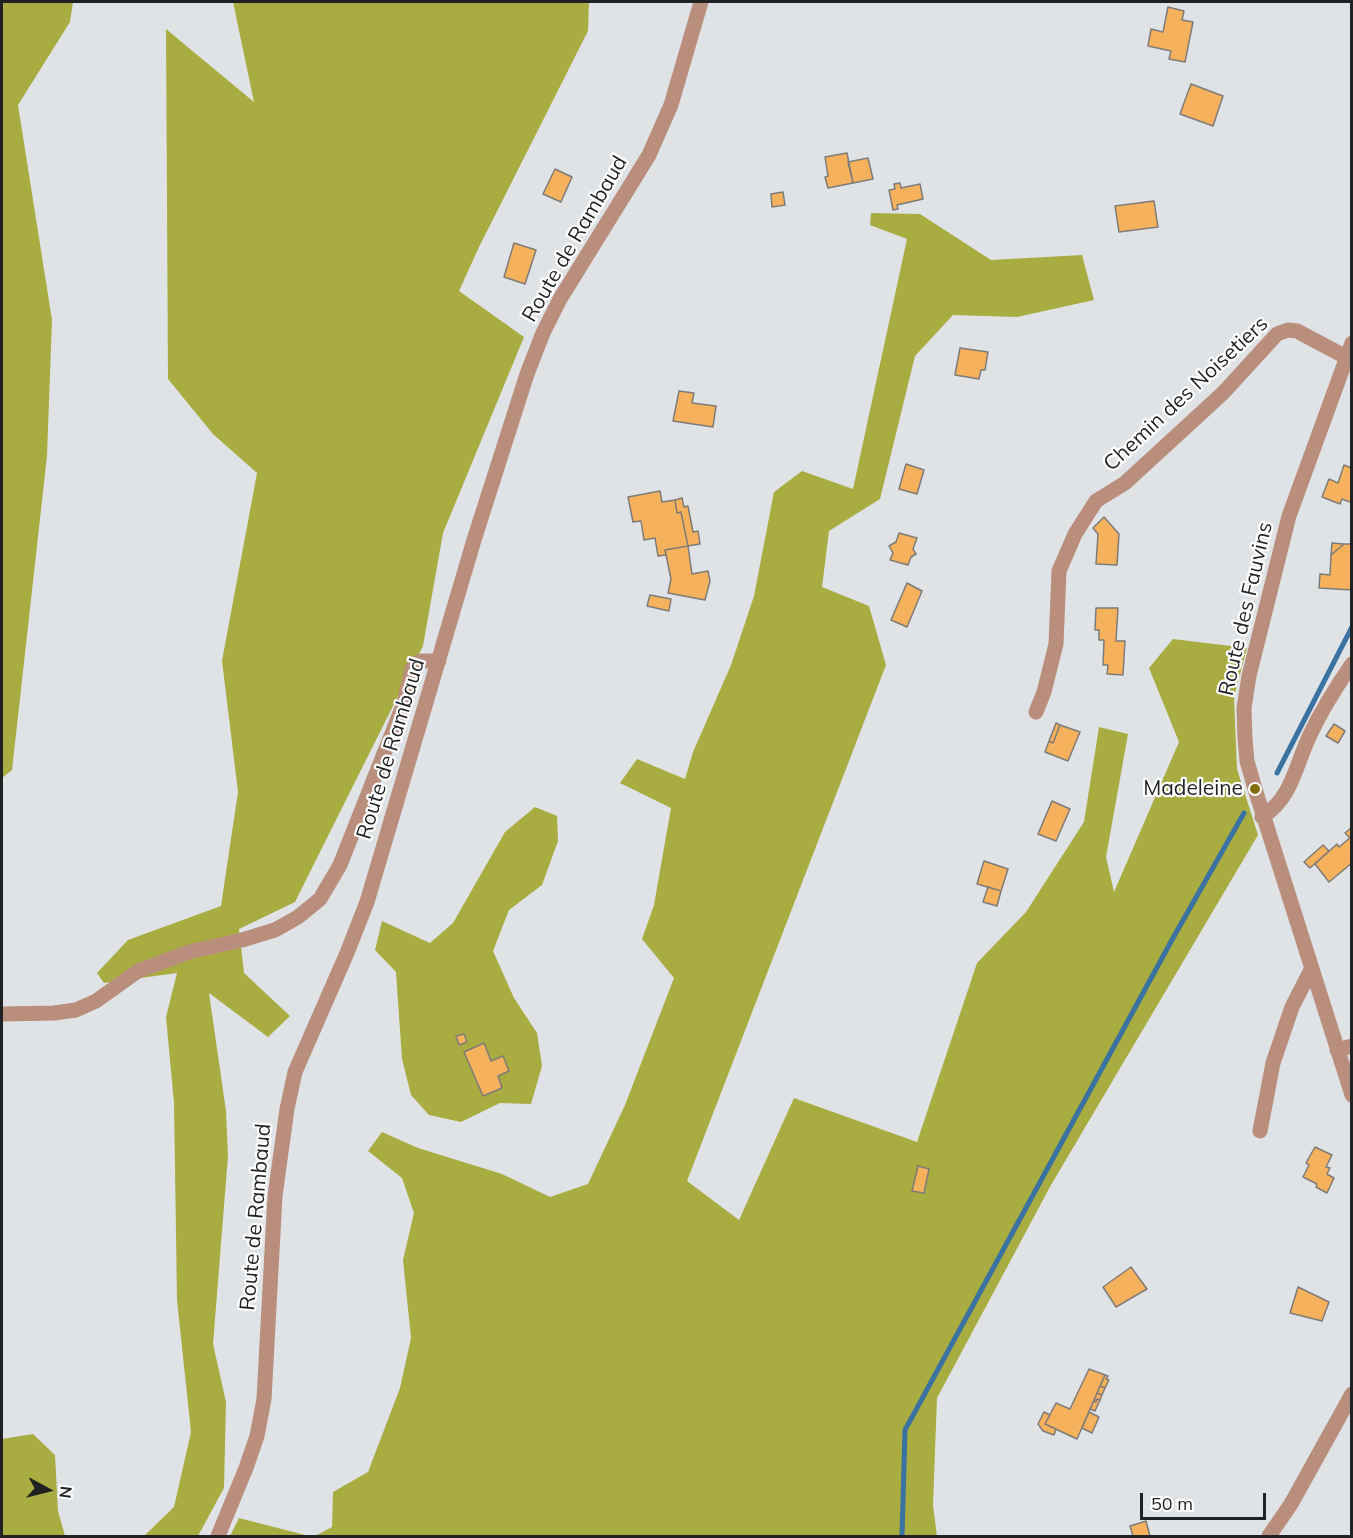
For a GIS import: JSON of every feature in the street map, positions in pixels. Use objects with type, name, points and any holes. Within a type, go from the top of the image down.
[{"type":"street","name":"Route de Rambaud","points":[[218,1536],[246,1468],[264,1399],[275,1196],[280,1149],[295,1072],[347,954],[367,902],[506,436],[543,333],[579,267],[617,210],[649,155],[671,105],[701,2]]},
{"type":"street","name":"Chemin des Noisetiers","points":[[1036,712],[1044,692],[1056,644],[1059,571],[1075,534],[1096,501],[1125,483],[1223,393],[1277,334],[1288,330],[1297,331],[1349,350]]},
{"type":"street","name":"Route des Fauvins","points":[[1349,350],[1289,516],[1249,676],[1244,708],[1247,761],[1262,817],[1311,970],[1344,1048],[1352,1095]]},
{"type":"street","points":[[2,1014],[54,1013],[76,1010],[96,1001],[138,971],[189,952],[275,930],[298,917],[320,899],[340,865],[404,704],[412,669],[420,661],[439,661]]},
{"type":"street","points":[[1262,817],[1273,810],[1284,798],[1310,735],[1352,664]]},
{"type":"street","points":[[1260,1131],[1273,1063],[1292,1007],[1311,970]]},
{"type":"street","points":[[1269,1536],[1291,1504],[1352,1394]]},
{"type":"shaded area","points":[[2,2],[73,2],[70,22],[18,105],[52,320],[47,456],[12,770],[2,778]]},
{"type":"shaded area","points":[[233,2],[589,2],[588,31],[459,291],[524,337],[443,533],[423,646],[295,902],[239,929],[244,973],[290,1016],[268,1037],[209,993],[226,1111],[228,1156],[213,1344],[226,1402],[224,1488],[198,1536],[144,1536],[174,1507],[191,1432],[177,1300],[174,1103],[166,1017],[177,973],[104,983],[97,973],[128,940],[221,906],[238,792],[222,661],[257,473],[213,434],[168,379],[166,29],[254,102]]},
{"type":"shaded area","points":[[871,213],[920,214],[991,260],[1082,255],[1094,300],[1017,317],[953,315],[915,356],[880,499],[829,531],[822,587],[869,606],[886,665],[687,1181],[739,1220],[794,1098],[917,1142],[977,963],[1026,912],[1084,822],[1099,727],[1128,734],[1106,857],[1114,892],[1179,742],[1149,668],[1173,639],[1247,648],[1234,697],[1237,769],[1258,835],[1051,1185],[937,1398],[933,1505],[937,1536],[315,1536],[332,1527],[333,1492],[368,1472],[400,1388],[411,1338],[403,1260],[414,1213],[402,1178],[368,1151],[382,1132],[418,1148],[502,1174],[550,1197],[588,1184],[625,1105],[674,978],[642,939],[654,905],[671,808],[620,783],[637,759],[685,779],[693,752],[731,665],[754,596],[774,492],[802,471],[853,489],[907,239],[870,225]]},
{"type":"shaded area","points":[[535,807],[557,816],[558,841],[542,885],[509,910],[493,951],[514,998],[537,1033],[542,1066],[531,1104],[500,1103],[461,1122],[429,1115],[411,1095],[402,1059],[396,972],[375,950],[382,921],[430,943],[453,923],[505,832]]},
{"type":"shaded area","points":[[33,1434],[55,1455],[58,1511],[65,1536],[2,1536],[2,1439]]},
{"type":"shaded area","points":[[239,1518],[309,1536],[230,1536]]},
{"type":"building","points":[[1168,7],[1184,11],[1182,20],[1193,22],[1185,62],[1169,59],[1171,51],[1148,46],[1151,29],[1163,32]]},
{"type":"building","points":[[1191,84],[1223,96],[1213,126],[1180,114]]},
{"type":"building","points":[[847,153],[853,183],[828,188],[825,177],[828,176],[825,157]]},
{"type":"building","points":[[868,158],[873,179],[853,183],[848,162]]},
{"type":"building","points":[[555,169],[572,177],[561,202],[543,194]]},
{"type":"building","points":[[900,183],[901,188],[920,184],[923,199],[897,205],[898,209],[893,210],[889,190],[895,189],[894,184]]},
{"type":"building","points":[[783,192],[785,205],[772,207],[771,194]]},
{"type":"building","points":[[1154,201],[1158,227],[1119,232],[1115,206]]},
{"type":"building","points":[[514,243],[536,250],[525,284],[504,277]]},
{"type":"building","points":[[960,348],[988,352],[985,370],[981,370],[979,379],[955,375]]},
{"type":"building","points":[[679,391],[694,393],[692,403],[716,406],[713,427],[673,421]]},
{"type":"building","points":[[906,464],[924,470],[917,494],[899,489]]},
{"type":"building","points":[[1344,465],[1352,468],[1352,498],[1350,502],[1342,499],[1340,504],[1322,497],[1329,479],[1338,483]]},
{"type":"building","points":[[660,491],[662,502],[675,500],[677,513],[681,512],[688,546],[665,550],[666,555],[658,556],[655,538],[644,540],[641,521],[633,522],[628,497]]},
{"type":"building","points":[[682,498],[684,507],[688,506],[693,532],[698,531],[700,544],[688,546],[681,512],[677,513],[675,500]]},
{"type":"building","points":[[1104,517],[1119,534],[1117,565],[1096,564],[1098,534],[1093,528]]},
{"type":"building","points":[[899,533],[917,538],[913,549],[916,554],[911,557],[908,565],[890,560],[893,553],[889,546],[896,542]]},
{"type":"building","points":[[1332,543],[1344,544],[1331,555]]},
{"type":"building","points":[[1344,544],[1352,544],[1352,590],[1319,588],[1320,574],[1330,575],[1331,555]]},
{"type":"building","points":[[688,546],[692,574],[708,571],[710,581],[705,600],[668,593],[671,579],[665,550]]},
{"type":"building","points":[[907,583],[922,591],[907,627],[891,620]]},
{"type":"building","points":[[650,595],[671,599],[669,611],[647,606]]},
{"type":"building","points":[[1096,608],[1118,608],[1116,641],[1125,641],[1123,675],[1107,674],[1108,665],[1103,665],[1104,640],[1099,640],[1099,630],[1095,630]]},
{"type":"building","points":[[1056,723],[1060,725],[1053,743],[1049,741]]},
{"type":"building","points":[[1334,724],[1345,731],[1338,743],[1326,736]]},
{"type":"building","points":[[1060,725],[1080,732],[1068,761],[1045,752],[1049,741],[1053,743]]},
{"type":"building","points":[[1052,801],[1070,809],[1056,841],[1038,834]]},
{"type":"building","points":[[1352,827],[1352,836],[1350,838],[1345,833]]},
{"type":"building","points":[[1352,836],[1352,863],[1329,882],[1315,864],[1337,844],[1339,847]]},
{"type":"building","points":[[1323,845],[1329,851],[1310,868],[1304,862]]},
{"type":"building","points":[[984,861],[1008,869],[1001,891],[977,884]]},
{"type":"building","points":[[988,887],[1001,891],[997,906],[983,902]]},
{"type":"building","points":[[464,1034],[467,1042],[459,1045],[456,1036]]},
{"type":"building","points":[[484,1043],[491,1061],[503,1056],[509,1071],[498,1076],[502,1088],[483,1096],[464,1052]]},
{"type":"building","points":[[1315,1147],[1332,1155],[1326,1167],[1330,1168],[1327,1174],[1334,1178],[1327,1193],[1316,1187],[1317,1184],[1303,1177],[1309,1165],[1306,1163]]},
{"type":"building","points":[[918,1166],[929,1169],[924,1193],[912,1191]]},
{"type":"building","points":[[1131,1267],[1147,1289],[1116,1307],[1103,1287]]},
{"type":"building","points":[[1298,1287],[1329,1302],[1322,1321],[1290,1313]]},
{"type":"building","points":[[1089,1369],[1105,1375],[1077,1439],[1045,1424],[1056,1403],[1070,1409]]},
{"type":"building","points":[[1105,1375],[1109,1380],[1105,1388],[1100,1386]]},
{"type":"building","points":[[1100,1386],[1105,1388],[1102,1395],[1097,1393]]},
{"type":"building","points":[[1097,1393],[1102,1395],[1096,1402],[1094,1401]]},
{"type":"building","points":[[1097,1399],[1100,1400],[1095,1411],[1090,1409],[1094,1401],[1096,1402]]},
{"type":"building","points":[[1044,1412],[1050,1415],[1045,1424],[1056,1429],[1054,1435],[1043,1431],[1038,1424]]},
{"type":"building","points":[[1089,1412],[1099,1417],[1092,1433],[1082,1428]]},
{"type":"building","points":[[1146,1521],[1150,1536],[1133,1536],[1130,1526]]},
{"type":"waterway","points":[[1277,773],[1352,627]]},
{"type":"waterway","points":[[902,1536],[905,1430],[1173,938],[1244,813]]},
{"type":"place","name":"Madeleine","points":[[1255,789]]}]
